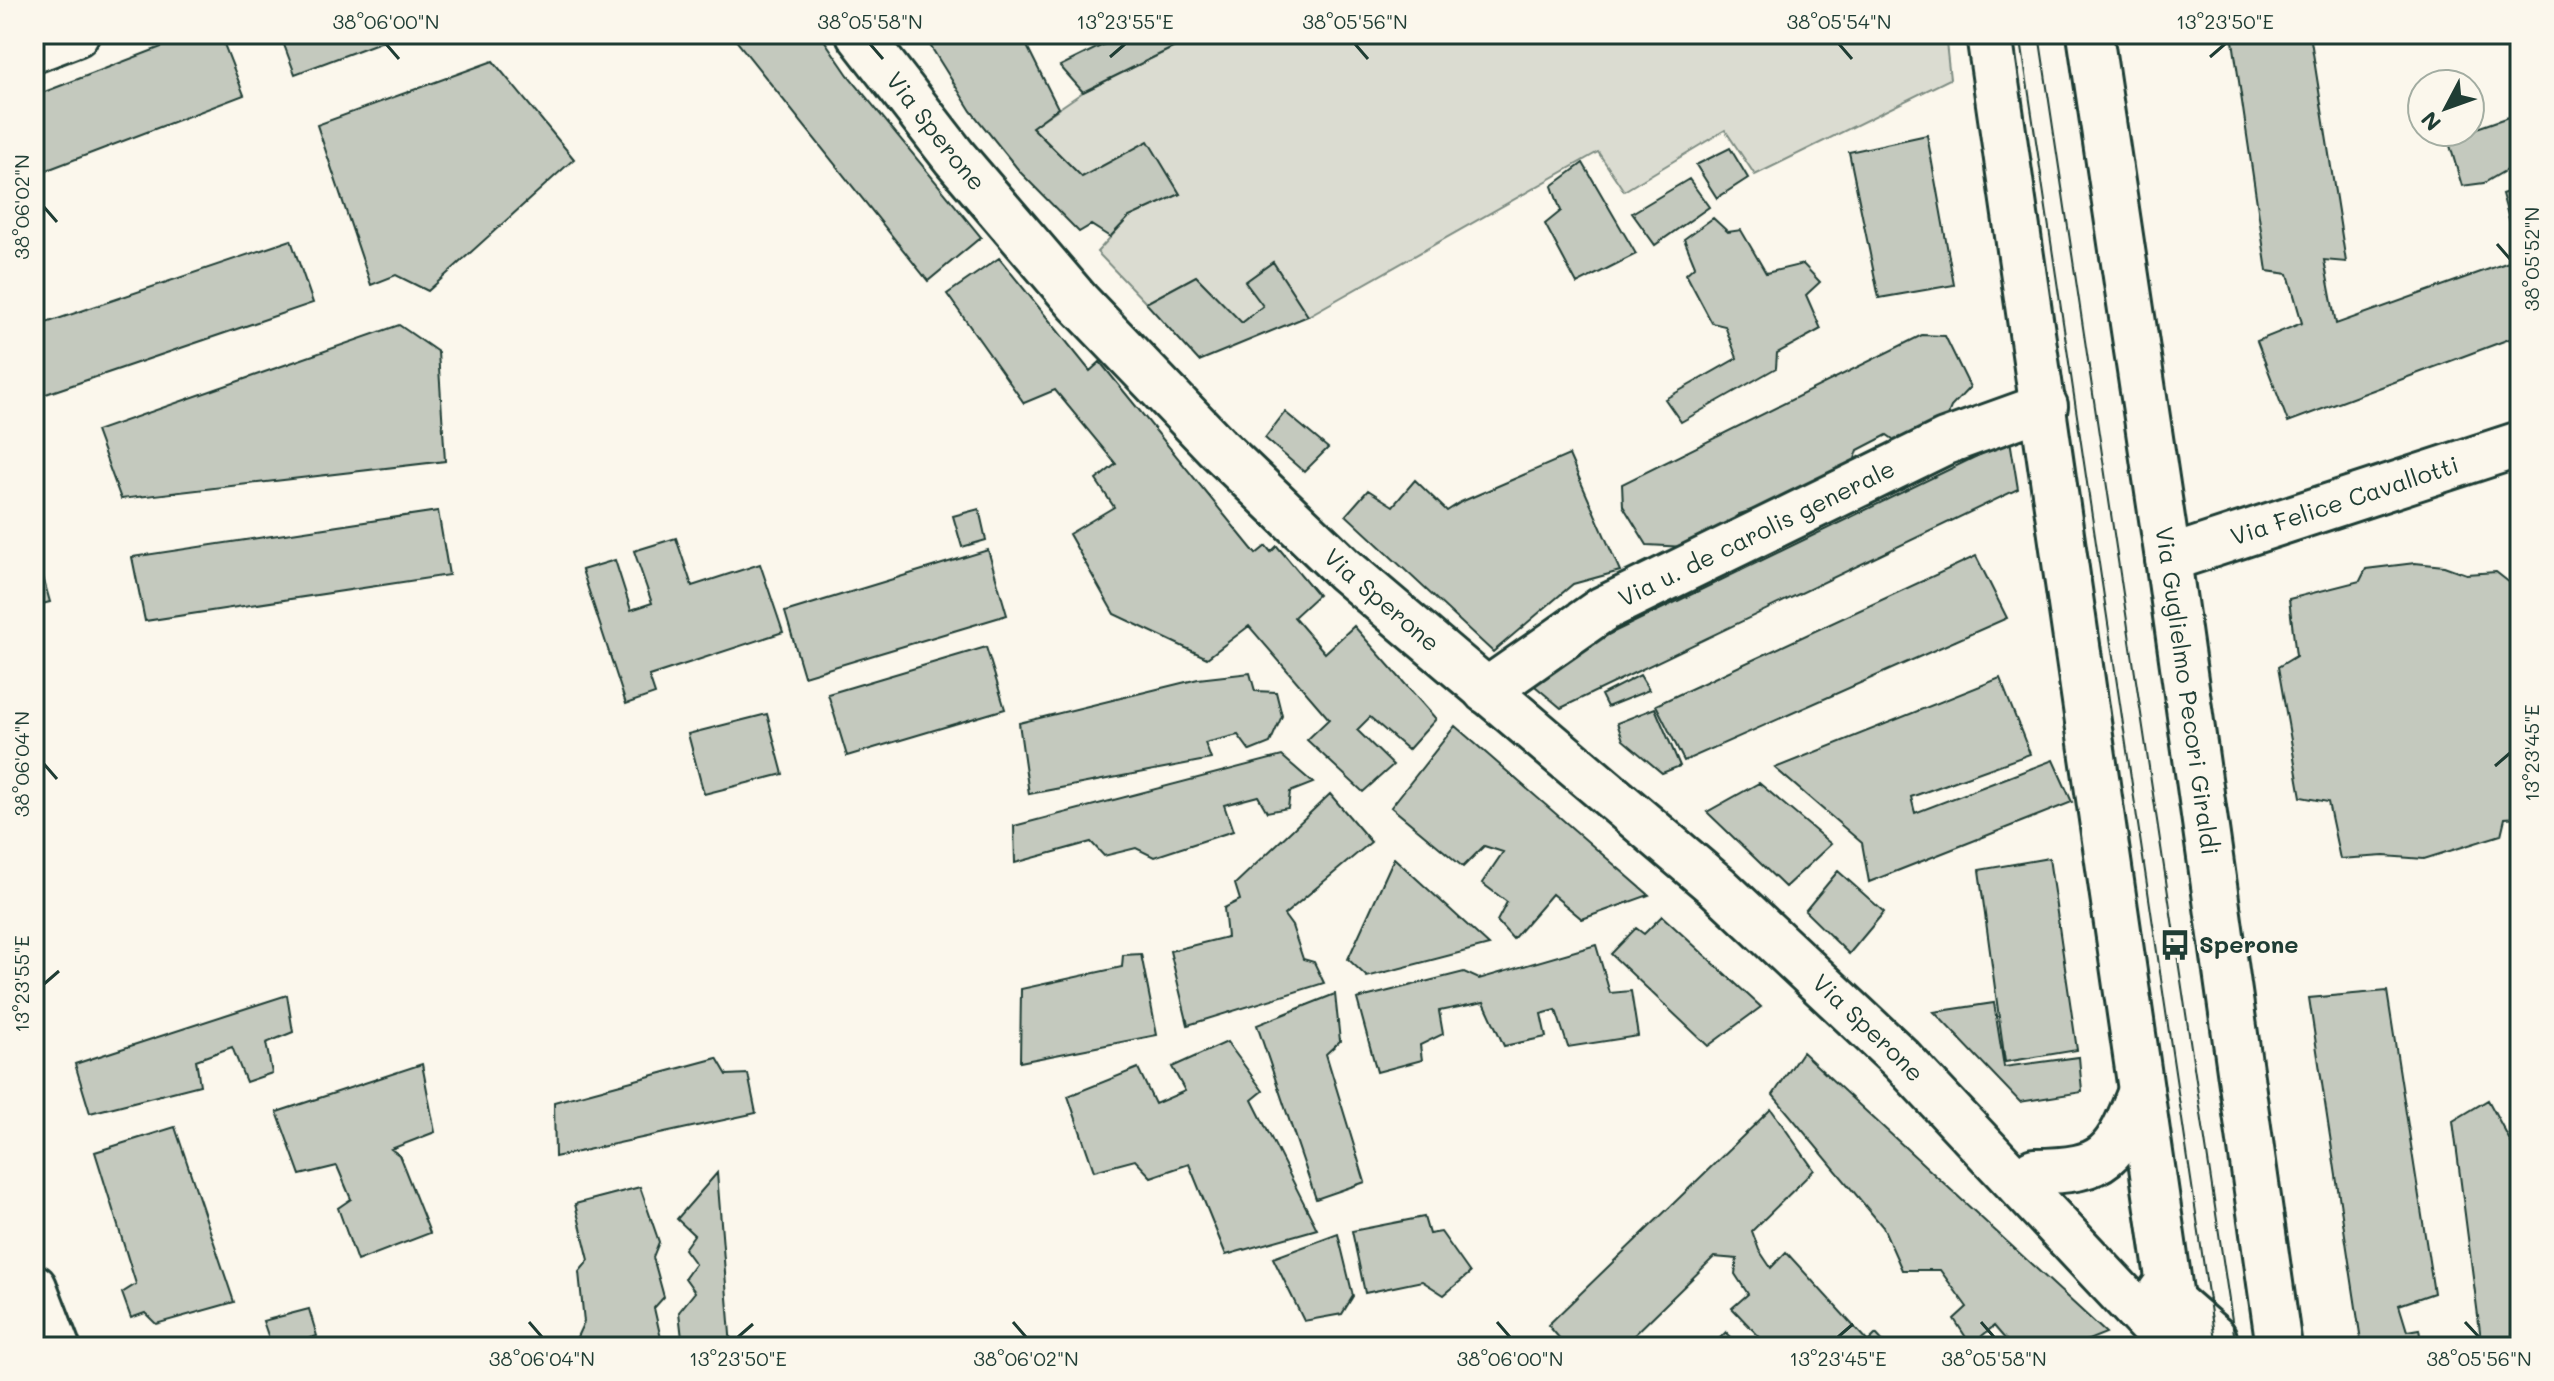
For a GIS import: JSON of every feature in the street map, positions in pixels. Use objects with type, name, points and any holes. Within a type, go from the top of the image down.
[{"type":"street","points":[[34,50],[76,34]]},
{"type":"street","name":"Via Sperone","points":[[859,34],[955,158],[1078,302],[1217,447],[1334,559],[1718,887],[1901,1059],[1956,1116]]},
{"type":"street","points":[[1989,34],[2045,406],[2170,1300]]},
{"type":"street","name":"Via Guglielmo Pecori Giraldi","points":[[2090,34],[2168,559],[2279,1347]]},
{"type":"street","name":"Via u. de carolis generale","points":[[1486,691],[1603,609],[1945,442],[2045,406]]},
{"type":"street","name":"Via Felice Cavallotti","points":[[2168,559],[2520,444]]},
{"type":"street","points":[[2034,1171],[2082,1168],[2108,1154],[2124,1135],[2141,1091]]},
{"type":"street","points":[[1956,1116],[2034,1171],[2170,1300],[2198,1344],[2234,1333],[2257,1347]]},
{"type":"street","points":[[1956,1116],[2171,1347]]},
{"type":"street","points":[[34,1287],[57,1347]]},
{"type":"shaded area","points":[[1201,34],[1945,34],[1950,79],[1755,175],[1725,130],[1624,191],[1598,152],[1308,316],[1273,262],[1246,282],[1263,306],[1242,323],[1196,276],[1146,303],[1097,252],[1129,217],[1180,194],[1148,142],[1082,177],[1032,127],[1083,92]]},
{"type":"building","points":[[195,34],[220,34],[244,95],[34,175],[34,96]]},
{"type":"building","points":[[280,34],[402,34],[295,74]]},
{"type":"building","points":[[731,34],[820,34],[848,75],[981,237],[928,281]]},
{"type":"building","points":[[923,34],[1021,34],[1058,108],[1032,127],[1082,177],[1148,141],[1180,194],[1129,217],[1110,237],[1091,225],[1079,232],[1021,173],[971,111]]},
{"type":"building","points":[[1125,34],[1201,34],[1083,92],[1060,66]]},
{"type":"building","points":[[2232,34],[2310,34],[2346,262],[2324,260],[2336,324],[2520,258],[2520,335],[2288,422],[2257,341],[2302,323],[2288,274],[2267,271]]},
{"type":"building","points":[[493,61],[574,159],[428,291],[396,275],[371,285],[317,125]]},
{"type":"building","points":[[2520,113],[2520,162],[2484,183],[2462,186],[2451,148],[2486,148],[2486,125]]},
{"type":"building","points":[[1927,135],[1954,285],[1879,298],[1849,152]]},
{"type":"building","points":[[1730,148],[1748,178],[1717,198],[1696,165]]},
{"type":"building","points":[[1583,163],[1636,254],[1577,284],[1545,224],[1561,211],[1552,186]]},
{"type":"building","points":[[1689,179],[1709,207],[1655,245],[1632,213]]},
{"type":"building","points":[[2520,188],[2520,258],[2502,194]]},
{"type":"building","points":[[1713,218],[1728,232],[1741,230],[1766,273],[1803,264],[1820,282],[1806,295],[1821,329],[1777,353],[1776,368],[1681,422],[1665,399],[1737,358],[1725,326],[1712,323],[1686,274],[1695,266],[1684,239]]},
{"type":"building","points":[[291,240],[313,303],[34,398],[34,327]]},
{"type":"building","points":[[999,258],[1090,371],[1100,362],[1256,554],[1266,546],[1271,552],[1277,546],[1318,595],[1294,617],[1325,653],[1354,626],[1436,719],[1408,750],[1370,717],[1357,730],[1393,765],[1363,792],[1307,740],[1329,719],[1249,626],[1207,658],[1114,614],[1069,534],[1114,507],[1096,480],[1116,464],[1055,390],[1024,403],[947,294]]},
{"type":"building","points":[[1273,262],[1308,316],[1199,361],[1146,303],[1196,276],[1242,323],[1263,306],[1245,282]]},
{"type":"building","points":[[399,325],[438,352],[445,461],[121,499],[96,431]]},
{"type":"building","points":[[1922,335],[1945,336],[1970,387],[1951,407],[1946,419],[1903,446],[1887,435],[1858,450],[1854,462],[1778,502],[1739,514],[1732,523],[1686,547],[1647,545],[1623,506],[1622,484]]},
{"type":"building","points":[[1285,412],[1328,448],[1304,472],[1265,438]]},
{"type":"building","points":[[2010,440],[2018,489],[1561,708],[1523,676]]},
{"type":"building","points":[[1569,455],[1620,571],[1573,584],[1493,652],[1346,515],[1368,490],[1393,506],[1415,480],[1447,511]]},
{"type":"building","points":[[979,509],[986,540],[962,547],[953,516]]},
{"type":"building","points":[[438,511],[449,575],[145,621],[132,557]]},
{"type":"building","points":[[676,538],[692,586],[760,564],[783,632],[649,676],[655,694],[626,704],[582,570],[615,560],[631,610],[652,603],[634,551]]},
{"type":"building","points":[[34,545],[50,602],[34,606]]},
{"type":"building","points":[[988,550],[1007,615],[804,676],[785,612]]},
{"type":"building","points":[[1976,556],[2007,618],[1684,761],[1656,705]]},
{"type":"building","points":[[2415,563],[2444,566],[2466,574],[2496,572],[2510,583],[2520,580],[2520,817],[2505,818],[2501,835],[2424,859],[2384,856],[2340,859],[2328,802],[2301,797],[2278,667],[2296,656],[2289,599],[2360,581],[2366,569]]},
{"type":"building","points":[[986,647],[1005,709],[847,756],[828,694]]},
{"type":"building","points":[[1250,673],[1255,691],[1276,692],[1282,716],[1270,743],[1250,751],[1238,735],[1205,743],[1211,759],[1029,794],[1019,723],[1198,679]]},
{"type":"building","points":[[1640,675],[1649,690],[1607,707],[1601,695]]},
{"type":"building","points":[[2000,678],[2030,754],[1911,797],[1915,813],[2053,760],[2072,802],[1869,882],[1862,843],[1775,768]]},
{"type":"building","points":[[1655,708],[1680,766],[1662,773],[1623,740],[1617,723]]},
{"type":"building","points":[[767,714],[783,774],[704,794],[688,734]]},
{"type":"building","points":[[1455,726],[1649,895],[1582,919],[1552,894],[1513,939],[1497,921],[1507,902],[1482,883],[1503,852],[1484,846],[1463,867],[1391,807]]},
{"type":"building","points":[[1282,756],[1313,783],[1290,792],[1288,808],[1267,812],[1258,796],[1224,805],[1233,831],[1154,857],[1136,848],[1104,856],[1091,842],[1015,863],[1014,826]]},
{"type":"building","points":[[1759,783],[1831,844],[1785,887],[1707,812]]},
{"type":"building","points":[[1330,794],[1371,842],[1284,915],[1292,926],[1303,959],[1314,962],[1324,983],[1188,1025],[1170,951],[1227,937],[1224,908],[1240,900],[1235,884]]},
{"type":"building","points":[[1394,858],[1489,945],[1367,977],[1348,959]]},
{"type":"building","points":[[2049,858],[2077,1050],[2005,1062],[1979,870]]},
{"type":"building","points":[[1838,871],[1884,912],[1849,954],[1805,911]]},
{"type":"building","points":[[1662,916],[1761,1007],[1708,1046],[1611,954],[1636,928],[1644,934]]},
{"type":"building","points":[[1596,945],[1610,993],[1631,991],[1638,1036],[1568,1047],[1556,1010],[1541,1014],[1546,1037],[1504,1046],[1484,1002],[1439,1011],[1443,1034],[1420,1045],[1422,1060],[1377,1072],[1357,999],[1464,972],[1479,979]]},
{"type":"building","points":[[1141,954],[1157,1035],[1020,1062],[1021,989],[1122,967],[1123,955]]},
{"type":"building","points":[[2387,991],[2434,1293],[2399,1305],[2407,1331],[2419,1329],[2422,1347],[2362,1347],[2309,998]]},
{"type":"building","points":[[1335,994],[1340,1041],[1326,1054],[1365,1182],[1316,1199],[1257,1025]]},
{"type":"building","points":[[287,995],[293,1032],[266,1043],[272,1073],[246,1082],[232,1047],[196,1060],[200,1085],[90,1113],[75,1064]]},
{"type":"building","points":[[1994,1003],[2004,1067],[2079,1057],[2082,1092],[2020,1102],[1934,1012]]},
{"type":"building","points":[[1227,1042],[1263,1091],[1252,1100],[1317,1229],[1226,1255],[1189,1164],[1151,1177],[1135,1160],[1094,1171],[1068,1096],[1138,1068],[1155,1104],[1185,1091],[1172,1067]]},
{"type":"building","points":[[1802,1052],[2106,1333],[2071,1347],[2012,1347],[1994,1326],[1971,1345],[1954,1319],[1967,1307],[1940,1270],[1902,1270],[1883,1227],[1773,1095]]},
{"type":"building","points":[[717,1058],[727,1075],[748,1074],[756,1113],[555,1157],[554,1102]]},
{"type":"building","points":[[422,1064],[435,1132],[391,1149],[399,1155],[430,1233],[357,1261],[338,1208],[351,1199],[337,1166],[300,1175],[277,1112]]},
{"type":"building","points":[[2488,1100],[2520,1159],[2520,1347],[2482,1347],[2453,1121]]},
{"type":"building","points":[[1771,1109],[1814,1170],[1752,1231],[1759,1250],[1771,1268],[1786,1252],[1868,1342],[1876,1334],[1888,1347],[1769,1347],[1732,1308],[1748,1294],[1735,1274],[1737,1259],[1714,1257],[1622,1347],[1567,1347],[1548,1325]]},
{"type":"building","points":[[175,1127],[234,1302],[156,1324],[145,1313],[131,1318],[122,1293],[136,1284],[95,1152]]},
{"type":"building","points":[[717,1173],[731,1347],[683,1347],[679,1312],[695,1292],[685,1278],[695,1264],[684,1249],[694,1235],[677,1219]]},
{"type":"building","points":[[640,1187],[659,1242],[653,1257],[664,1297],[654,1308],[663,1347],[577,1347],[576,1339],[584,1322],[579,1272],[589,1260],[575,1204]]},
{"type":"building","points":[[1424,1217],[1429,1234],[1441,1232],[1470,1273],[1444,1295],[1422,1281],[1365,1293],[1352,1231]]},
{"type":"building","points":[[1338,1234],[1353,1296],[1342,1314],[1304,1321],[1273,1258]]},
{"type":"building","points":[[309,1309],[317,1336],[272,1347],[263,1321]]},
{"type":"building","points":[[1726,1332],[1741,1347],[1711,1347]]},
{"type":"tram line","points":[[2020,34],[2216,1347]]},
{"type":"tram line","points":[[2039,34],[2236,1347]]},
{"type":"place","name":"Sperone","points":[[2175,945]]}]
